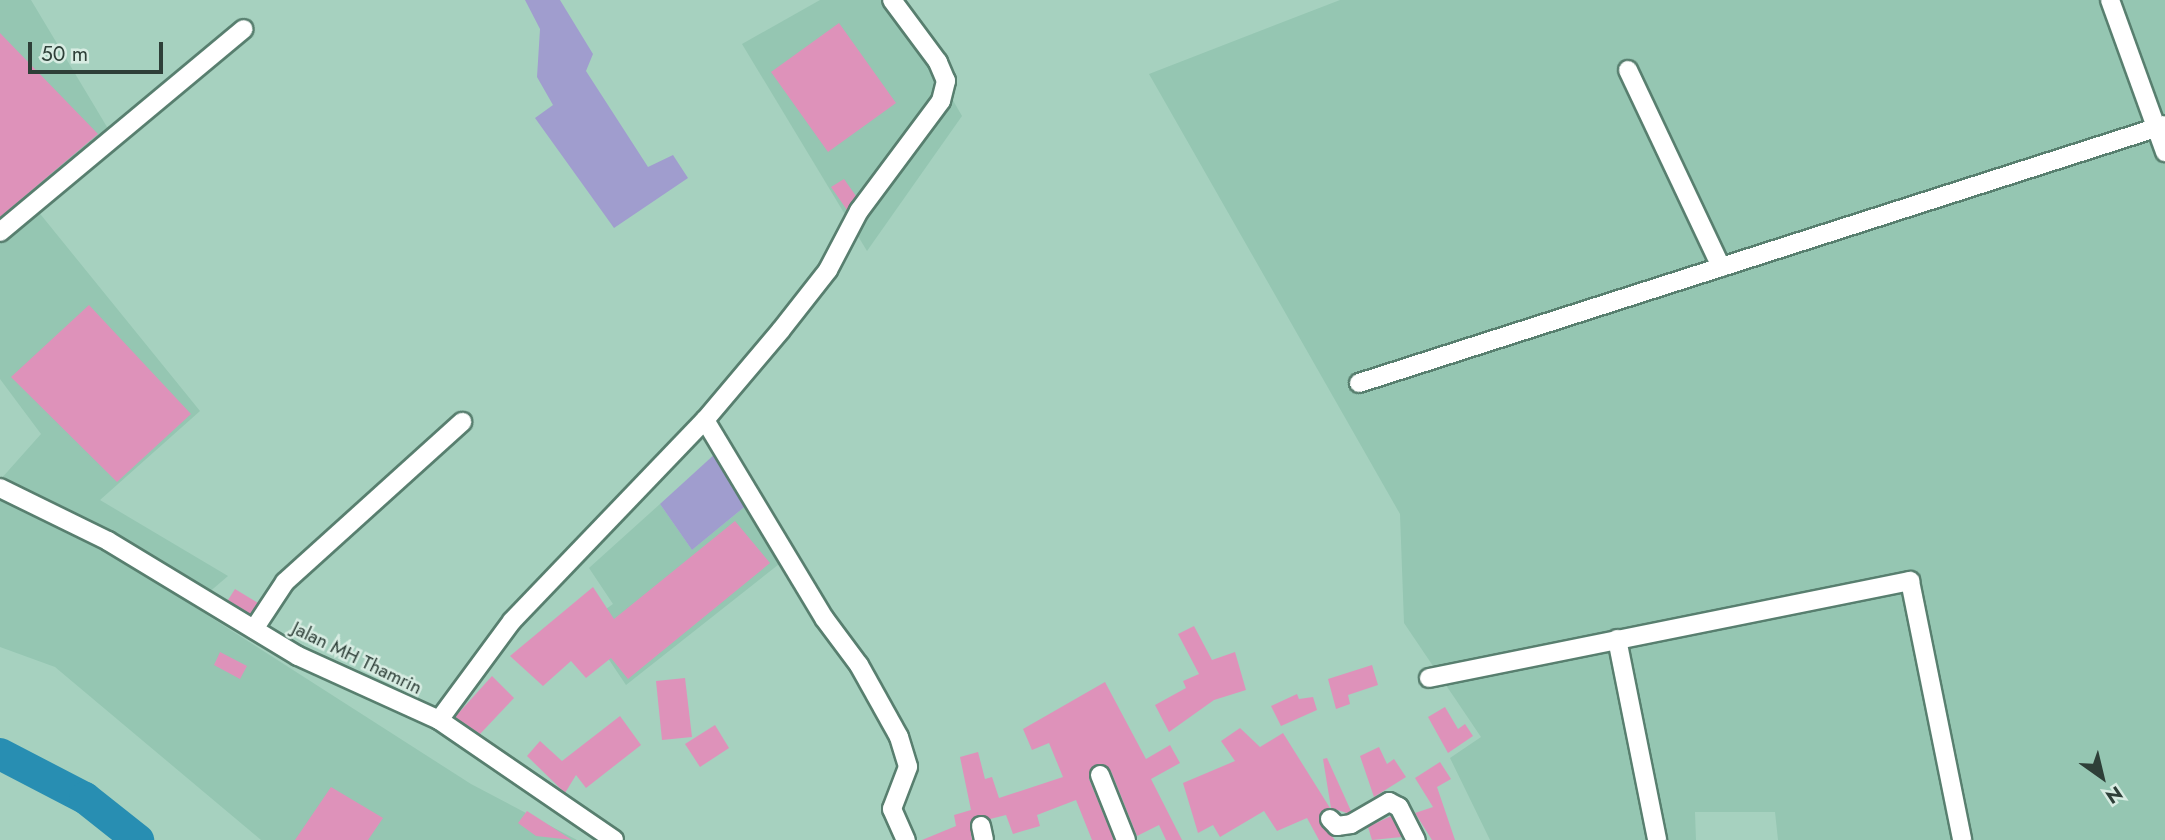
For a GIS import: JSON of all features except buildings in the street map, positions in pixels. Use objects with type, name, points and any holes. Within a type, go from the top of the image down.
[{"type":"street","points":[[439,720],[512,621],[705,420],[828,270],[859,211],[941,101],[946,81],[937,62],[892,0]]},
{"type":"street","points":[[2110,0],[2160,126],[2165,152]]},
{"type":"street","points":[[0,232],[244,29]]},
{"type":"street","points":[[1628,70],[1721,267]]},
{"type":"street","points":[[1359,383],[2160,126]]},
{"type":"street","points":[[705,420],[824,618],[859,665],[899,737],[908,767],[892,809],[906,840]]},
{"type":"street","points":[[254,629],[285,582],[462,422]]},
{"type":"street","name":"Jalan MH Thamrin","points":[[0,488],[108,541],[298,656],[439,720],[614,840]]},
{"type":"street","points":[[1429,678],[1910,580],[1962,840]]},
{"type":"street","points":[[1617,639],[1657,840]]},
{"type":"street","points":[[1100,775],[1126,840]]},
{"type":"street","points":[[1330,819],[1337,826],[1351,824],[1389,802],[1399,807],[1416,840]]},
{"type":"shaded area","points":[[0,0],[31,0],[113,137],[37,210],[200,411],[100,500],[228,576],[193,606],[471,784],[577,840],[261,840],[55,667],[0,647],[0,480],[41,434],[0,379]]},
{"type":"shaded area","points":[[525,0],[560,0],[593,54],[586,71],[648,167],[673,155],[688,178],[614,228],[535,118],[553,105],[537,77],[540,29]]},
{"type":"shaded area","points":[[820,0],[895,0],[962,116],[867,251],[742,44]]},
{"type":"shaded area","points":[[1340,0],[2165,0],[2165,840],[1778,840],[1775,812],[1695,812],[1696,840],[1490,840],[1450,758],[1481,737],[1404,623],[1400,514],[1149,74]]},
{"type":"shaded area","points":[[716,453],[748,504],[692,550],[660,504]]},
{"type":"shaded area","points":[[660,504],[692,550],[748,504],[783,561],[626,685],[585,624],[613,604],[589,568]]},
{"type":"waterway","points":[[0,754],[85,798],[138,840]]}]
